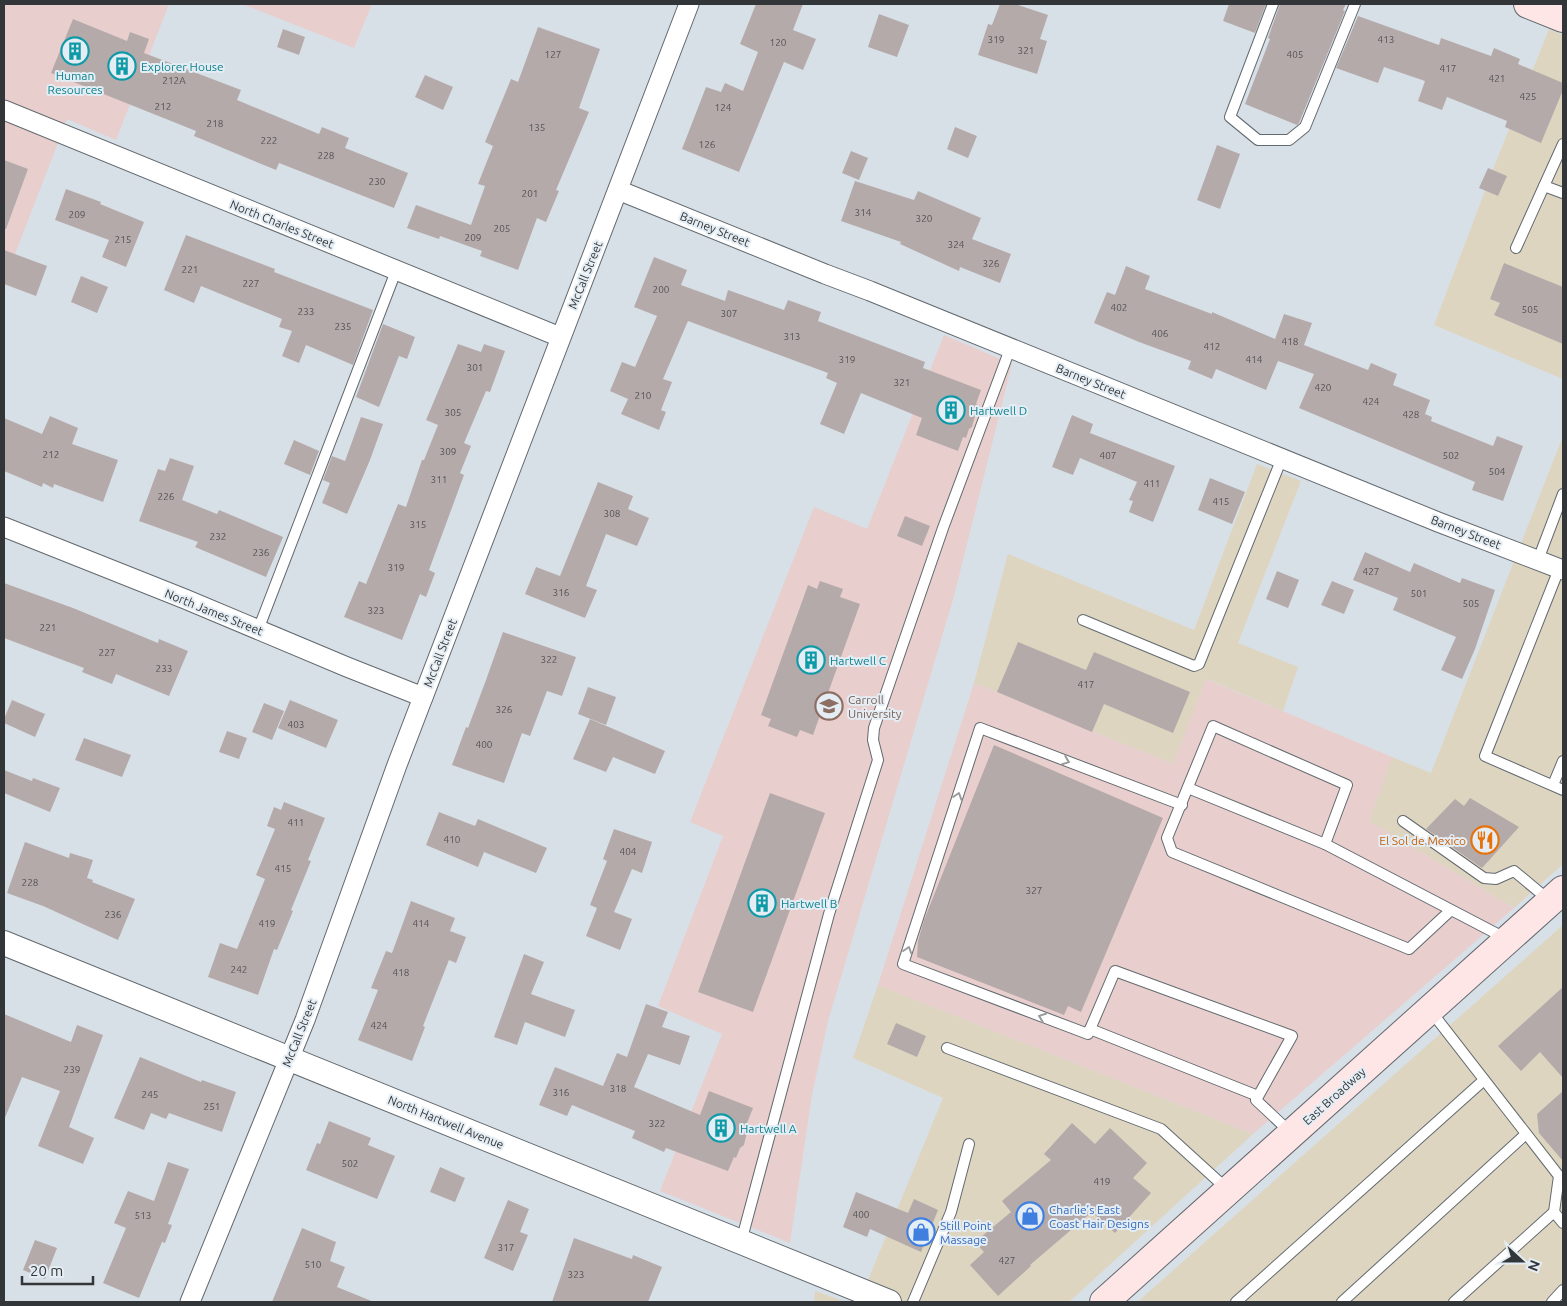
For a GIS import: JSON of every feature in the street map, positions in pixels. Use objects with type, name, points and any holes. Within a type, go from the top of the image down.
[{"type":"main road","points":[[1528,4],[1563,18]]},
{"type":"main road","name":"East Broadway","points":[[1104,1302],[1557,896]]},
{"type":"main road","points":[[1118,1302],[1131,1278]]},
{"type":"street","name":"McCall Street","points":[[190,1302],[305,1020],[423,697],[689,4]]},
{"type":"street","name":"North Charles Street","points":[[4,110],[560,337]]},
{"type":"street","name":"Barney Street","points":[[618,190],[1438,522],[1561,569]]},
{"type":"street","name":"North James Street","points":[[4,528],[423,697]]},
{"type":"street","name":"North Hartwell Avenue","points":[[4,943],[889,1302]]},
{"type":"lane","points":[[1273,4],[1230,117],[1258,140],[1289,140],[1304,127],[1355,4]]},
{"type":"lane","points":[[1516,248],[1563,144]]},
{"type":"lane","points":[[1544,186],[1563,194]]},
{"type":"lane","points":[[258,630],[396,271]]},
{"type":"lane","points":[[741,1242],[827,923],[878,760],[873,740],[874,728],[943,528],[1010,349]]},
{"type":"lane","points":[[1083,620],[1194,666],[1199,664],[1282,458]]},
{"type":"lane","points":[[1538,560],[1563,494]]},
{"type":"lane","points":[[1561,569],[1486,756],[1563,790]]},
{"type":"lane","points":[[1325,844],[1347,785],[1212,726],[1182,805],[1167,838],[1172,852],[1409,950],[1451,910]]},
{"type":"lane","points":[[1182,805],[980,728],[904,964],[1089,1031],[1258,1096]]},
{"type":"lane","points":[[1553,785],[1563,761]]},
{"type":"lane","points":[[1188,788],[1325,844],[1508,940]]},
{"type":"lane","points":[[1403,822],[1484,878],[1496,879],[1514,871],[1557,896]]},
{"type":"lane","points":[[1089,1031],[1115,971],[1292,1036],[1256,1100],[1292,1134]]},
{"type":"lane","points":[[1430,1010],[1559,1176],[1554,1212],[1454,1302]]},
{"type":"lane","points":[[947,1048],[1161,1129],[1229,1190]]},
{"type":"lane","points":[[1236,1302],[1484,1080]]},
{"type":"lane","points":[[1342,1302],[1526,1134]]},
{"type":"lane","points":[[913,1302],[951,1212],[969,1144]]},
{"type":"lane","points":[[1554,1212],[1563,1223]]},
{"type":"lane","points":[[1552,1302],[1563,1290]]},
{"type":"shaded area","points":[[4,4],[169,4],[116,140],[67,119],[4,283]]},
{"type":"shaded area","points":[[242,4],[372,4],[354,48]]},
{"type":"shaded area","points":[[1549,29],[1563,35],[1563,379],[1434,325]]},
{"type":"shaded area","name":"Carroll University","points":[[944,335],[1012,364],[954,596],[828,1021],[812,1095],[790,1243],[660,1191],[722,1034],[658,1006],[723,836],[690,822],[814,507],[867,529]]},
{"type":"shaded area","points":[[1563,436],[1563,864],[1514,908],[1369,821],[1392,757],[1431,773]]},
{"type":"shaded area","points":[[1257,464],[1301,481],[1238,643],[1298,667],[1283,711],[1207,679],[1173,764],[974,683],[1008,554],[1194,630]]},
{"type":"shaded area","points":[[1206,679],[1392,757],[1369,821],[1514,908],[1253,1134],[878,985],[974,683],[1173,764]]},
{"type":"shaded area","points":[[1563,925],[1563,1302],[1138,1302],[1143,1297]]},
{"type":"shaded area","points":[[878,985],[1253,1134],[1069,1302],[859,1302],[943,1098],[853,1058]]},
{"type":"shaded area","points":[[815,1291],[846,1302],[814,1302]]},
{"type":"building","points":[[756,4],[803,4],[793,30],[816,39],[803,70],[784,62],[739,172],[682,149],[706,87],[721,92],[725,83],[743,91],[758,52],[740,44]]},
{"type":"building","points":[[1000,4],[1015,4],[1048,15],[1040,39],[1047,41],[1037,74],[978,55],[988,24],[992,25]]},
{"type":"building","points":[[1229,4],[1266,4],[1255,33],[1223,21]]},
{"type":"building","points":[[1280,4],[1346,4],[1343,10],[1345,11],[1297,125],[1245,104],[1270,39],[1268,38]]},
{"type":"building","points":[[879,14],[909,25],[897,57],[868,47]]},
{"type":"building","points":[[1358,16],[1439,45],[1441,38],[1491,56],[1494,48],[1520,59],[1518,64],[1563,83],[1563,90],[1541,143],[1505,127],[1507,121],[1447,97],[1442,110],[1418,101],[1425,81],[1384,67],[1378,83],[1336,68]]},
{"type":"building","points":[[73,19],[127,41],[130,32],[149,39],[144,53],[241,90],[237,100],[319,134],[322,127],[349,138],[345,148],[408,173],[394,208],[279,163],[276,170],[194,136],[196,131],[51,73]]},
{"type":"building","points":[[538,27],[600,49],[579,108],[589,112],[556,190],[559,191],[546,222],[537,218],[518,270],[480,256],[482,251],[440,236],[439,239],[407,228],[416,205],[471,225],[485,186],[478,184],[493,146],[485,142],[511,79],[518,82]]},
{"type":"building","points":[[283,29],[305,37],[299,55],[277,47]]},
{"type":"building","points":[[425,75],[453,87],[443,110],[415,97]]},
{"type":"building","points":[[955,127],[977,136],[968,158],[947,149]]},
{"type":"building","points":[[1217,145],[1240,154],[1220,209],[1197,200]]},
{"type":"building","points":[[851,151],[868,158],[859,180],[842,173]]},
{"type":"building","points":[[4,160],[28,169],[6,229],[4,229]]},
{"type":"building","points":[[1488,168],[1507,176],[1498,196],[1479,188]]},
{"type":"building","points":[[855,181],[914,200],[918,191],[981,218],[972,239],[1011,254],[1000,283],[960,267],[959,271],[900,244],[901,242],[841,221]]},
{"type":"building","points":[[66,189],[101,202],[100,204],[144,222],[126,267],[102,257],[109,240],[55,220]]},
{"type":"building","points":[[186,235],[275,269],[274,272],[373,310],[353,365],[306,345],[299,363],[282,356],[292,331],[279,327],[282,319],[201,286],[194,303],[164,290]]},
{"type":"building","points":[[4,250],[47,266],[36,296],[4,284]]},
{"type":"building","points":[[654,257],[687,270],[681,285],[725,301],[728,290],[784,310],[788,300],[821,312],[818,321],[925,362],[923,368],[981,390],[976,404],[978,405],[972,427],[969,429],[966,438],[963,437],[958,451],[916,435],[922,418],[861,393],[844,434],[820,424],[837,383],[826,378],[828,373],[688,321],[663,379],[672,382],[661,410],[666,412],[659,430],[621,414],[628,399],[610,391],[622,362],[635,367],[657,316],[634,307]]},
{"type":"building","points":[[1504,263],[1563,287],[1563,344],[1494,315],[1500,303],[1490,299]]},
{"type":"building","points":[[1126,266],[1150,276],[1145,289],[1212,314],[1212,312],[1275,339],[1284,314],[1312,323],[1304,345],[1368,370],[1371,363],[1397,374],[1393,385],[1430,400],[1425,414],[1432,417],[1431,421],[1493,446],[1497,436],[1523,446],[1503,501],[1472,490],[1475,482],[1299,408],[1314,374],[1278,361],[1266,390],[1216,369],[1212,379],[1188,369],[1191,361],[1094,323],[1107,292],[1115,295]]},
{"type":"building","points":[[81,276],[108,287],[97,313],[71,302]]},
{"type":"building","points":[[383,324],[415,337],[407,359],[399,356],[379,407],[356,397]]},
{"type":"building","points":[[458,344],[481,352],[484,344],[505,351],[490,392],[486,391],[464,443],[471,446],[460,473],[464,475],[429,570],[435,573],[426,597],[420,594],[402,640],[344,617],[359,581],[366,584],[398,504],[406,507],[422,460],[424,460],[438,425],[426,420]]},
{"type":"building","points":[[1072,415],[1093,424],[1090,433],[1175,466],[1153,522],[1129,512],[1133,501],[1129,500],[1137,482],[1080,458],[1073,475],[1052,467]]},
{"type":"building","points":[[50,416],[78,428],[72,444],[118,460],[103,502],[54,484],[53,488],[43,483],[42,487],[4,471],[4,418],[42,434]]},
{"type":"building","points":[[361,417],[383,424],[347,514],[322,503],[330,483],[323,480],[332,456],[345,461]]},
{"type":"building","points":[[294,440],[319,451],[310,475],[284,464]]},
{"type":"building","points":[[170,458],[194,466],[182,500],[217,514],[219,510],[283,537],[266,577],[195,547],[198,542],[139,521],[158,469],[165,471]]},
{"type":"building","points":[[1210,478],[1245,492],[1232,524],[1198,510]]},
{"type":"building","points":[[598,482],[633,496],[628,509],[649,518],[637,546],[606,534],[586,586],[597,590],[585,618],[525,594],[536,567],[560,576]]},
{"type":"building","points":[[905,516],[930,526],[922,546],[897,536]]},
{"type":"building","points":[[1365,552],[1410,572],[1414,563],[1460,583],[1462,578],[1495,590],[1475,649],[1462,679],[1441,670],[1456,637],[1393,610],[1398,598],[1353,580]]},
{"type":"building","points":[[1277,571],[1299,580],[1288,608],[1266,599]]},
{"type":"building","name":"Hartwell C","points":[[820,581],[843,589],[840,597],[860,604],[813,735],[800,730],[797,737],[768,726],[771,719],[761,715],[808,585],[817,589]]},
{"type":"building","points":[[1332,581],[1354,590],[1344,614],[1321,605]]},
{"type":"building","points":[[4,583],[73,608],[158,643],[159,639],[188,651],[169,696],[116,674],[112,684],[82,672],[84,668],[4,638]]},
{"type":"building","points":[[503,632],[576,657],[562,696],[547,691],[530,736],[522,733],[504,783],[452,765],[466,727],[468,728]]},
{"type":"building","points":[[1018,642],[1086,670],[1094,652],[1190,692],[1173,733],[1104,704],[1092,732],[997,692]]},
{"type":"building","points":[[588,687],[616,697],[606,725],[578,714]]},
{"type":"building","points":[[12,700],[45,714],[35,737],[4,723]]},
{"type":"building","points":[[290,700],[338,720],[326,748],[278,728]]},
{"type":"building","points":[[264,703],[284,711],[272,740],[252,732]]},
{"type":"building","points":[[590,719],[665,751],[655,774],[613,757],[606,772],[573,759]]},
{"type":"building","points":[[227,731],[247,738],[239,759],[219,752]]},
{"type":"building","points":[[84,738],[131,755],[122,777],[75,760]]},
{"type":"building","points":[[994,745],[1163,818],[1081,1012],[1068,1006],[1064,1015],[917,957],[918,941],[924,920]]},
{"type":"building","points":[[4,770],[32,781],[33,778],[60,788],[50,812],[4,793]]},
{"type":"building","name":"Hartwell B","points":[[770,793],[825,813],[753,1012],[698,992]]},
{"type":"building","points":[[1470,798],[1519,827],[1482,868],[1426,829],[1455,799],[1464,806]]},
{"type":"building","points":[[284,802],[325,818],[308,860],[311,861],[291,910],[293,911],[277,950],[274,949],[258,995],[208,977],[220,943],[237,949],[265,879],[256,875],[275,829],[267,826],[274,807],[281,810]]},
{"type":"building","points":[[439,812],[475,826],[478,819],[547,848],[536,873],[484,852],[478,867],[426,845]]},
{"type":"building","points":[[614,829],[652,842],[642,873],[632,869],[614,912],[632,919],[620,950],[586,936],[597,908],[590,905],[607,861],[603,859]]},
{"type":"building","points":[[25,842],[69,858],[70,853],[93,860],[87,878],[93,880],[92,882],[135,899],[118,940],[43,906],[7,893]]},
{"type":"building","points":[[411,901],[455,918],[450,931],[466,937],[456,963],[449,960],[423,1026],[425,1027],[412,1061],[358,1040],[378,990],[371,988],[386,951],[392,953]]},
{"type":"building","points":[[524,954],[544,962],[531,994],[575,1010],[565,1037],[525,1022],[517,1045],[494,1037]]},
{"type":"building","points":[[1563,987],[1563,1078],[1540,1052],[1521,1071],[1498,1046]]},
{"type":"building","points":[[646,1004],[668,1012],[662,1027],[690,1036],[680,1065],[648,1054],[634,1087],[700,1115],[709,1091],[753,1108],[747,1123],[749,1123],[744,1145],[740,1148],[736,1158],[734,1157],[728,1171],[666,1148],[664,1152],[632,1138],[635,1131],[572,1105],[567,1116],[539,1105],[555,1067],[603,1086],[617,1053],[627,1057]]},
{"type":"building","points":[[4,1014],[71,1042],[77,1025],[103,1035],[69,1127],[94,1138],[83,1164],[38,1146],[60,1091],[22,1077],[4,1120]]},
{"type":"building","points":[[896,1023],[926,1036],[917,1057],[887,1044]]},
{"type":"building","points":[[140,1057],[201,1082],[202,1080],[236,1092],[222,1132],[169,1113],[166,1119],[151,1113],[144,1130],[114,1118]]},
{"type":"building","points":[[1563,1091],[1563,1161],[1539,1133],[1537,1114]]},
{"type":"building","points":[[329,1121],[371,1138],[368,1145],[395,1156],[377,1199],[306,1170],[317,1143],[320,1144]]},
{"type":"building","points":[[1072,1123],[1095,1144],[1110,1128],[1147,1163],[1133,1178],[1151,1193],[1115,1233],[1092,1212],[1030,1265],[998,1296],[970,1265],[984,1252],[975,1242],[1011,1212],[1002,1201],[1051,1160],[1044,1154]]},
{"type":"building","points":[[168,1162],[189,1169],[168,1224],[172,1225],[165,1243],[162,1242],[139,1298],[103,1283],[126,1228],[114,1223],[128,1191],[154,1201]]},
{"type":"building","points":[[440,1167],[465,1178],[455,1202],[430,1192]]},
{"type":"building","points":[[856,1192],[908,1213],[914,1199],[938,1210],[921,1252],[870,1229],[867,1237],[843,1227]]},
{"type":"building","points":[[508,1200],[529,1209],[520,1232],[528,1235],[513,1271],[484,1258]]},
{"type":"building","points":[[302,1228],[336,1242],[330,1261],[345,1267],[337,1287],[374,1302],[272,1302]]},
{"type":"building","points":[[574,1238],[632,1259],[633,1255],[662,1267],[648,1302],[552,1302]]},
{"type":"building","points":[[35,1240],[57,1248],[45,1279],[23,1270]]},
{"type":"place","name":"Human Resources","points":[[75,51]]},
{"type":"place","name":"Explorer House","points":[[122,66]]},
{"type":"place","name":"Hartwell D","points":[[951,410]]},
{"type":"place","name":"Hartwell C","points":[[811,660]]},
{"type":"place","name":"Carroll University","points":[[829,706]]},
{"type":"place","name":"El Sol de Mexico","points":[[1485,840]]},
{"type":"place","name":"Hartwell B","points":[[762,903]]},
{"type":"place","name":"Hartwell A","points":[[721,1128]]},
{"type":"place","name":"Charlie’s East Coast Hair Designs","points":[[1030,1216]]},
{"type":"place","name":"Still Point Massage","points":[[921,1232]]}]
